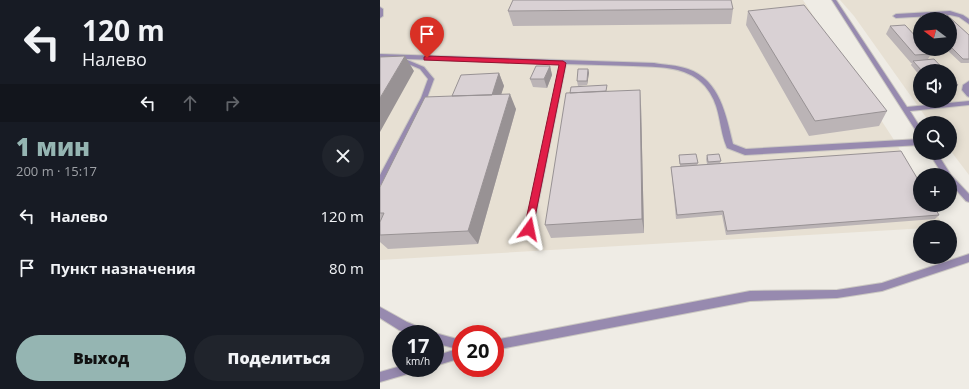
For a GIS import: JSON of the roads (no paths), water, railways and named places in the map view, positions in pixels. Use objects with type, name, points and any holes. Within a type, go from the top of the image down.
[{"type":"lane","points":[[834,0],[913,121]]},
{"type":"lane","points":[[380,9],[380,16]]},
{"type":"lane","points":[[896,16],[950,13],[961,16],[969,22]]},
{"type":"lane","points":[[380,56],[397,58],[654,65],[675,68],[690,72],[702,79],[712,90],[719,102],[730,146],[745,152],[913,142]]},
{"type":"lane","points":[[380,182],[424,98],[431,79],[422,68],[397,58]]},
{"type":"lane","points":[[529,229],[563,63]]},
{"type":"lane","points":[[969,82],[965,86],[965,90],[969,95]]},
{"type":"lane","points":[[905,109],[969,104]]},
{"type":"lane","points":[[957,186],[969,199]]},
{"type":"lane","points":[[504,344],[750,296],[837,294],[882,287],[969,258]]},
{"type":"lane","points":[[380,312],[401,325]]},
{"type":"lane","points":[[380,377],[392,374]]}]
